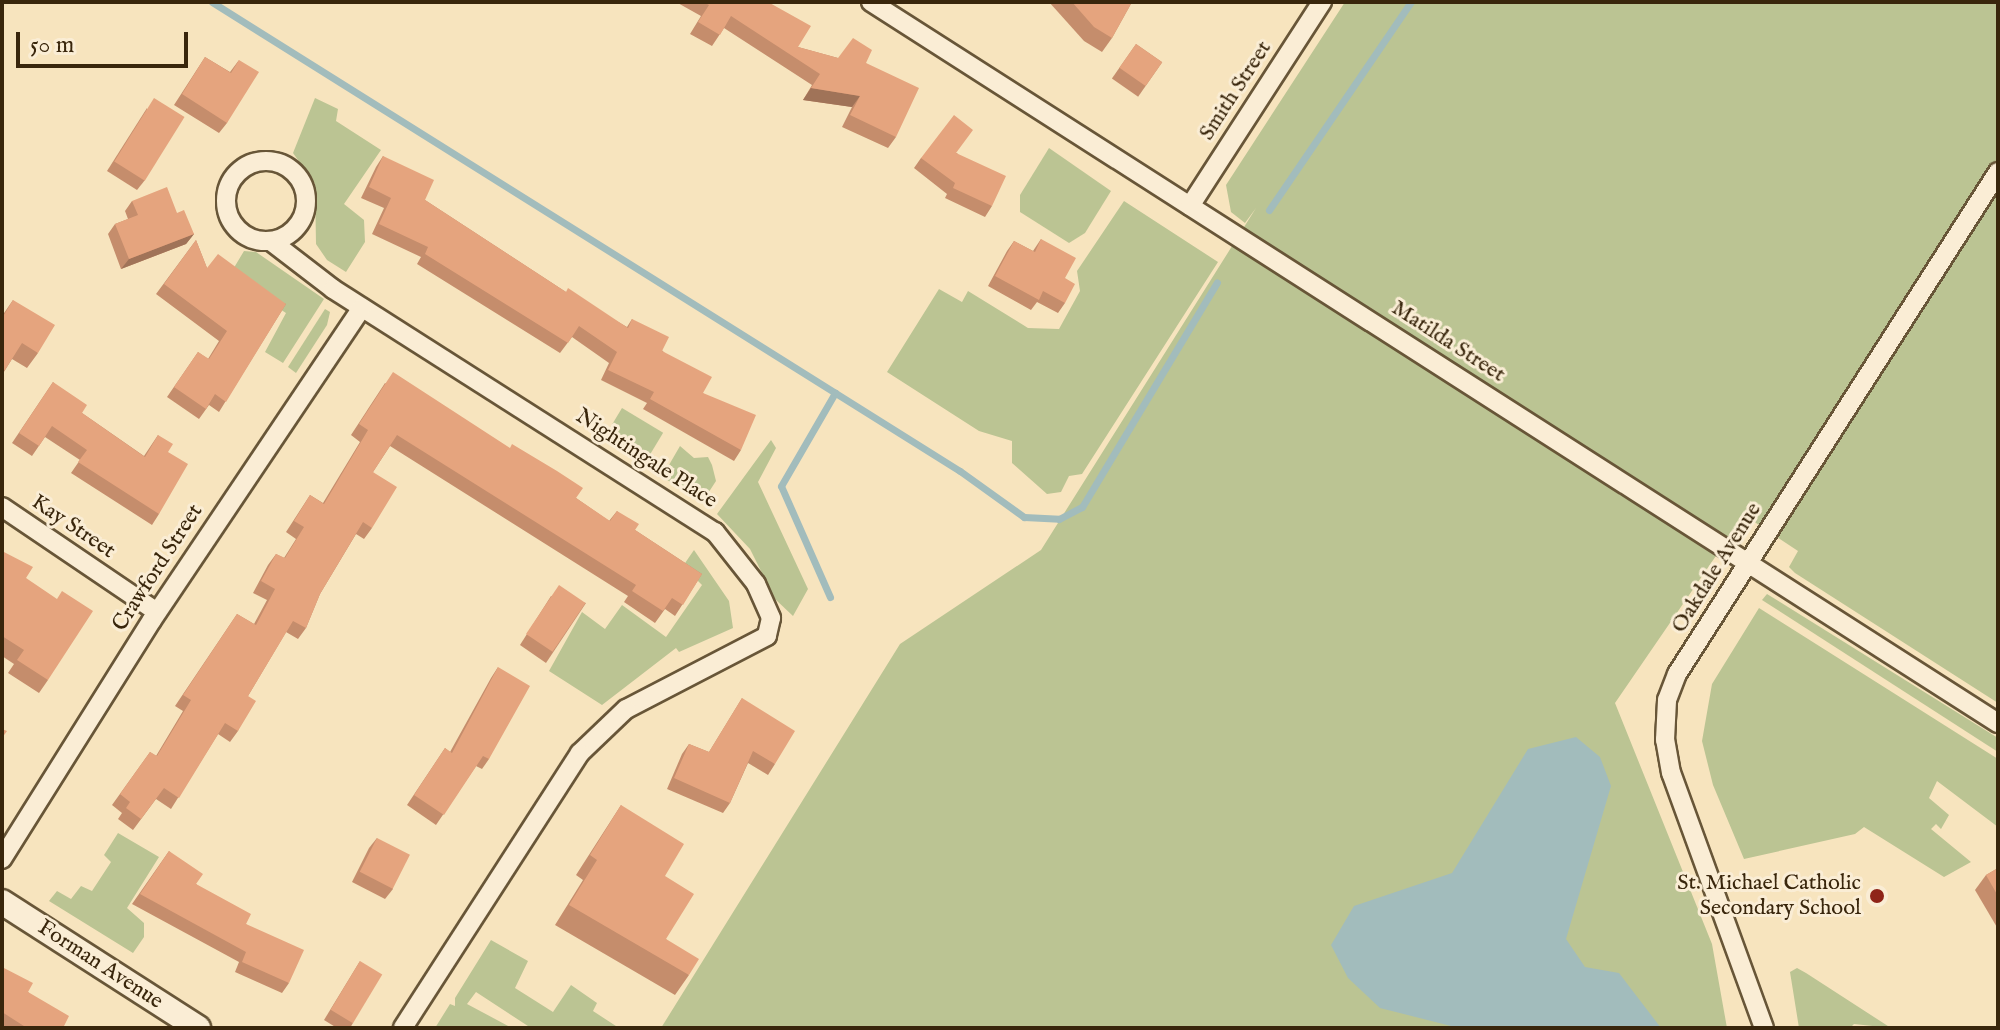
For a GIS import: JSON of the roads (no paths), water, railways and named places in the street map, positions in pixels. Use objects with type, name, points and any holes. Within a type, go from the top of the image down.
[{"type":"street","name":"Matilda Street","points":[[871,2],[1998,723]]},
{"type":"street","name":"Smith Street","points":[[1190,206],[1322,2]]},
{"type":"street","points":[[260,161],[294,171],[307,200],[296,229],[272,242],[241,233],[226,208],[233,177],[260,161]]},
{"type":"street","name":"Oakdale Avenue","points":[[1764,1028],[1671,773],[1665,740],[1667,700],[1677,674],[1998,172]]},
{"type":"street","name":"Nightingale Place","points":[[272,242],[362,308],[715,532],[756,584],[771,618],[767,636],[626,709],[580,753],[403,1028]]},
{"type":"street","name":"Crawford Street","points":[[2,859],[157,612],[362,308]]},
{"type":"street","name":"Kay Street","points":[[2,507],[157,612]]},
{"type":"street","name":"Forman Avenue","points":[[2,902],[198,1028]]},
{"type":"water","points":[[1576,737],[1600,757],[1611,786],[1566,939],[1585,967],[1619,973],[1661,1028],[1459,1028],[1380,1008],[1348,978],[1331,945],[1354,906],[1452,873],[1528,749]]},
{"type":"waterway","points":[[212,2],[960,471],[1024,517],[1059,519],[1082,507],[1217,282]]},
{"type":"waterway","points":[[1269,210],[1411,2]]},
{"type":"waterway","points":[[830,597],[781,486],[835,393]]},
{"type":"place","name":"St. Michael Catholic Secondary School","points":[[1877,896]]}]
